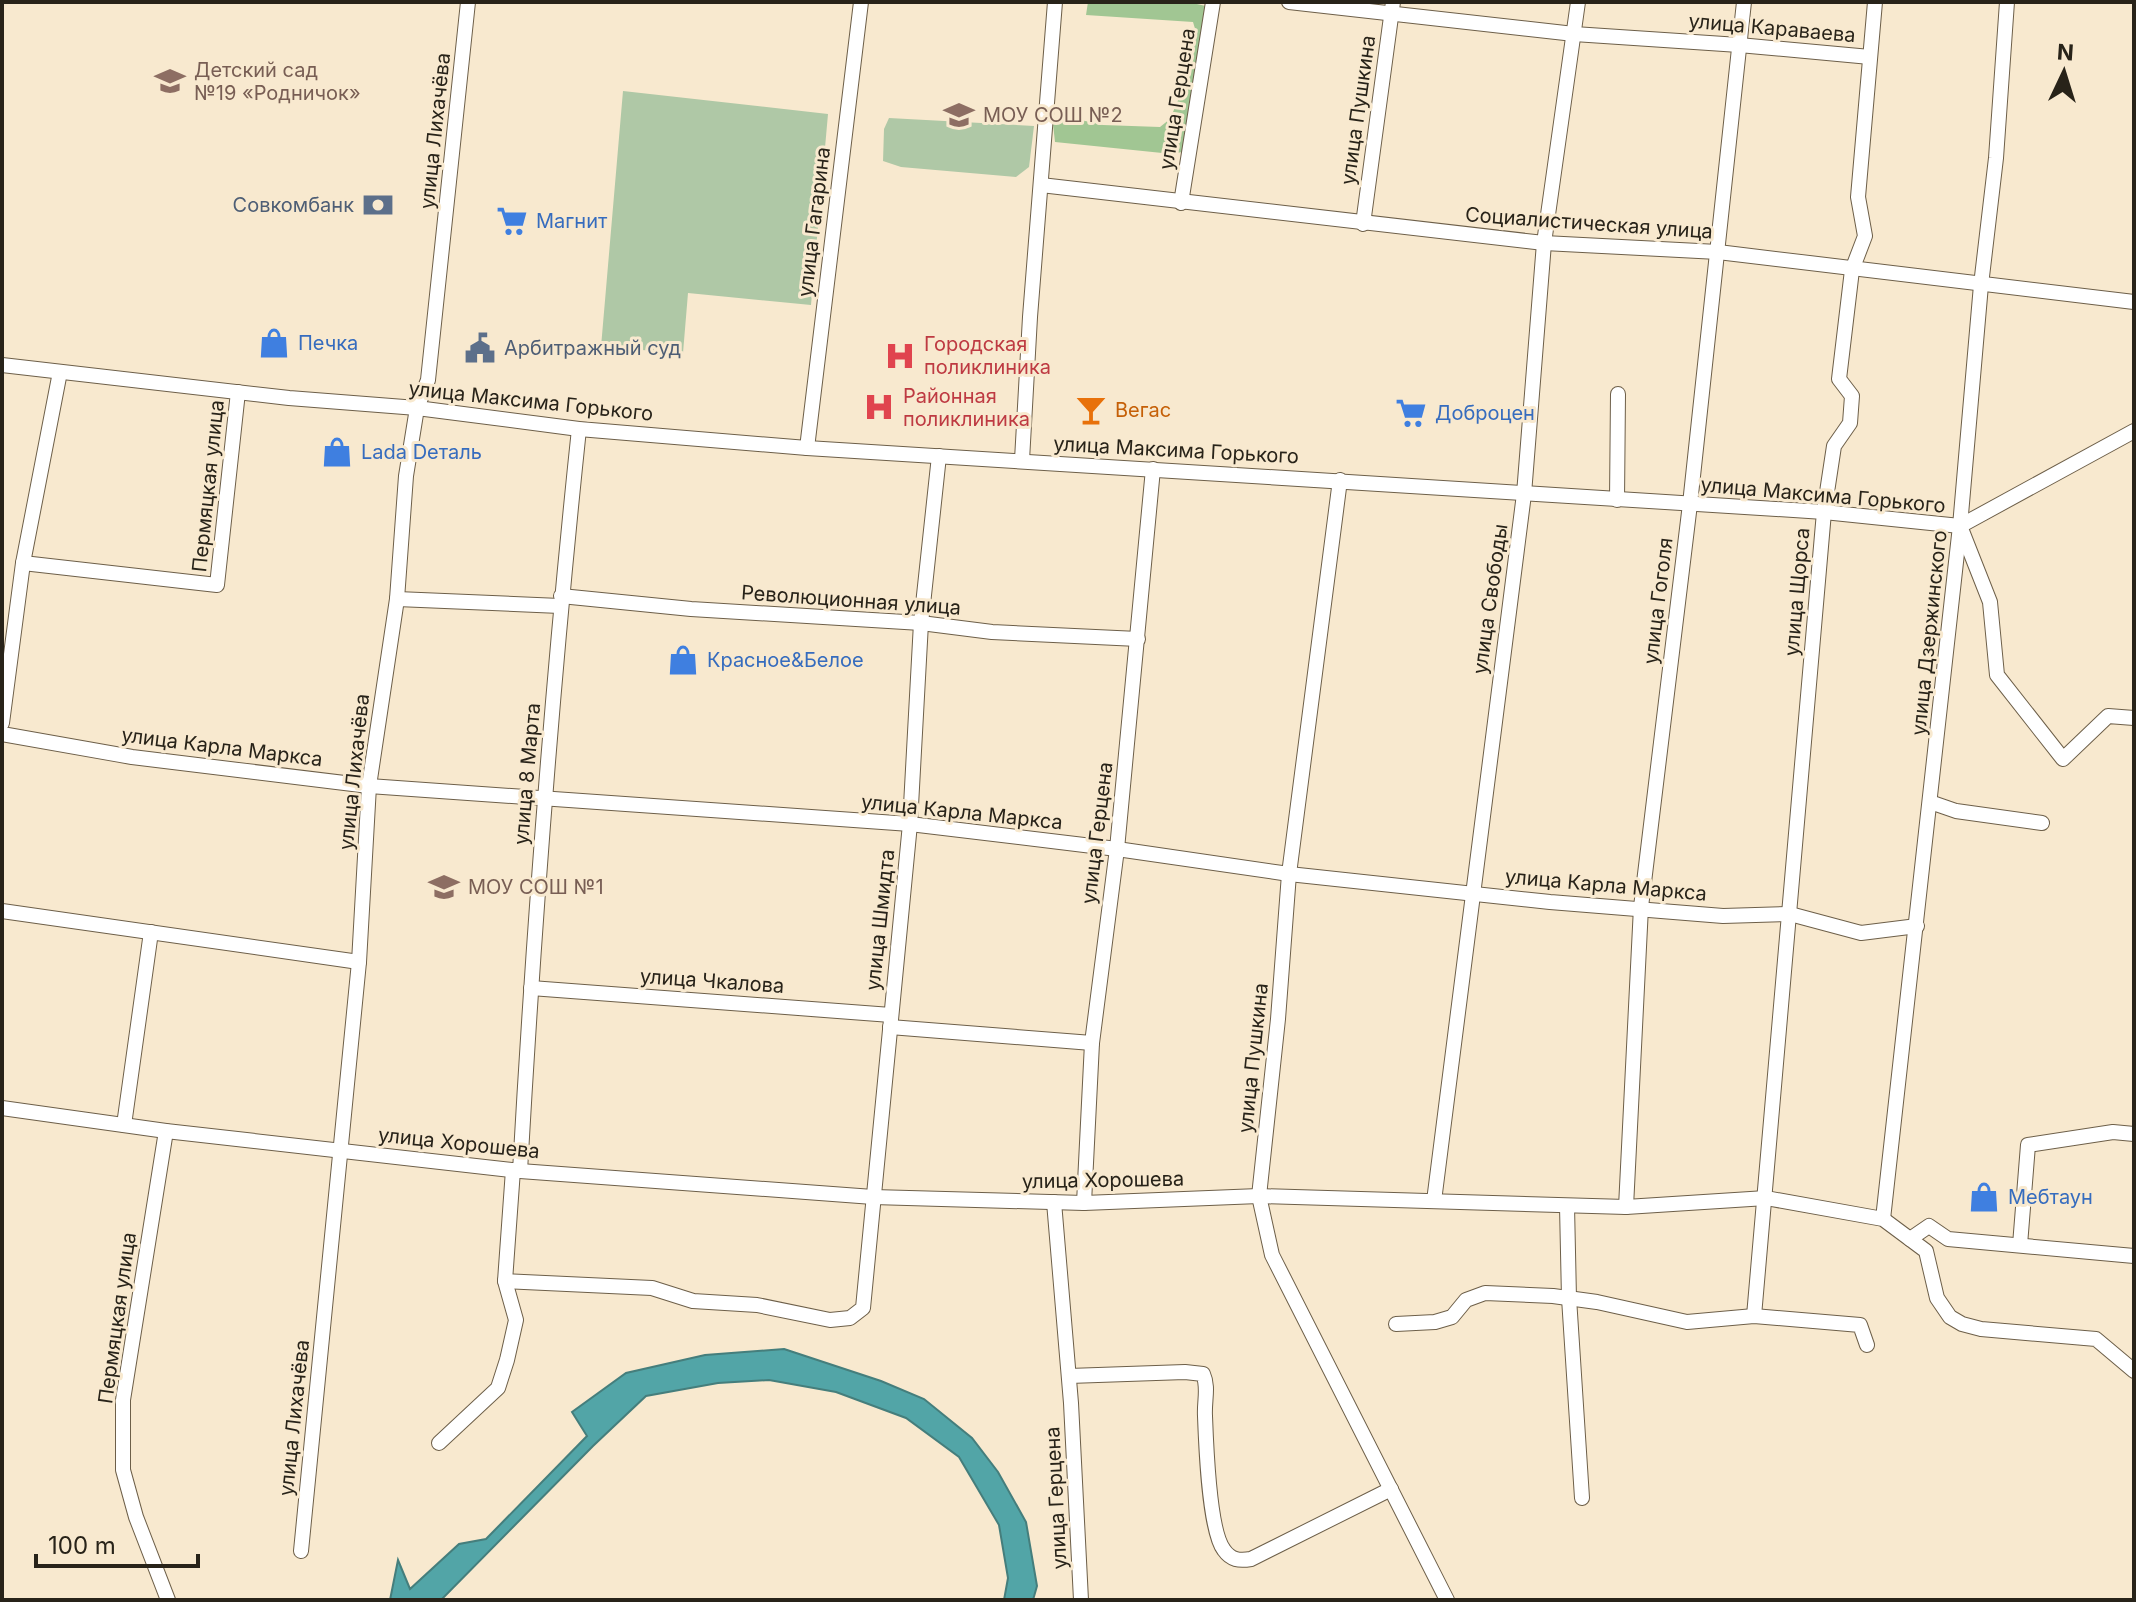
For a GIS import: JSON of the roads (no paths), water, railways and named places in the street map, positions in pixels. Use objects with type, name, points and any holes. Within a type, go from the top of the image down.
[{"type":"street","name":"улица Лихачёва","points":[[301,1551],[359,962],[369,786],[397,599],[406,476],[417,408],[428,380],[468,2]]},
{"type":"street","name":"улица Гагарина","points":[[807,448],[861,2]]},
{"type":"street","points":[[1022,460],[1055,2]]},
{"type":"street","name":"улица Герцена","points":[[1181,203],[1213,2]]},
{"type":"street","name":"улица Караваева","points":[[1289,2],[1392,7],[1574,34],[1870,57]]},
{"type":"street","name":"улица Свободы","points":[[1434,1201],[1524,494],[1544,243],[1578,2]]},
{"type":"street","name":"улица Гоголя","points":[[1626,1207],[1641,907],[1690,504],[1744,2]]},
{"type":"street","name":"улица Щорса","points":[[1754,1316],[1824,512],[1834,446],[1850,423],[1852,396],[1839,379],[1852,270],[1865,236],[1858,197],[1875,2]]},
{"type":"street","name":"улица Дзержинского","points":[[1883,1219],[1960,526],[1981,285],[1996,158],[2007,2]]},
{"type":"street","name":"улица Пушкина","points":[[1363,224],[1392,7]]},
{"type":"street","name":"Социалистическая улица","points":[[1041,185],[1544,243],[1718,252],[2134,302]]},
{"type":"street","name":"улица Максима Горького","points":[[2,365],[238,392],[417,408],[579,429],[807,448],[1824,512],[1960,526],[2134,431]]},
{"type":"street","points":[[2,723],[23,563],[60,372]]},
{"type":"street","name":"Пермяцкая улица","points":[[23,563],[217,585],[238,392]]},
{"type":"street","points":[[1617,500],[1618,394]]},
{"type":"street","name":"улица 8 Марта","points":[[439,1443],[498,1388],[516,1320],[505,1281],[561,601],[579,429]]},
{"type":"street","name":"улица Шмидта","points":[[505,1281],[652,1288],[693,1301],[757,1305],[830,1320],[850,1318],[863,1308],[910,824],[921,623],[939,456]]},
{"type":"street","name":"улица Герцена","points":[[1084,1203],[1092,1043],[1117,849],[1153,469]]},
{"type":"street","name":"улица Пушкина","points":[[1340,480],[1289,874],[1278,1019],[1259,1196],[1272,1255],[1447,1600]]},
{"type":"street","points":[[1960,526],[1990,602],[1997,675],[2063,759],[2108,716],[2134,718]]},
{"type":"street","name":"Революционная улица","points":[[397,599],[561,601],[921,623],[992,632],[1138,639]]},
{"type":"street","name":"улица Карла Маркса","points":[[2,734],[132,757],[369,786],[910,824],[1289,874],[1550,902],[1723,916],[1790,914],[1861,933],[1917,926]]},
{"type":"street","points":[[1930,802],[1956,811],[2042,823]]},
{"type":"street","points":[[2,911],[359,962]]},
{"type":"street","points":[[124,1125],[151,932]]},
{"type":"street","name":"улица Чкалова","points":[[531,988],[1092,1043]]},
{"type":"street","name":"улица Хорошева","points":[[2,1108],[166,1131],[516,1170],[873,1197],[1084,1203],[1259,1196],[1626,1207],[1766,1198],[1883,1219],[1926,1251],[1937,1298],[1943,1309],[1962,1324],[1981,1329],[2096,1339],[2134,1371]]},
{"type":"street","name":"Пермяцкая улица","points":[[166,1131],[123,1400],[123,1470],[136,1517],[168,1600]]},
{"type":"street","points":[[2020,1245],[2028,1145],[2113,1132],[2134,1134]]},
{"type":"street","name":"улица Герцена","points":[[1054,1202],[1069,1376],[1081,1600]]},
{"type":"street","points":[[1567,1206],[1569,1298],[1582,1498]]},
{"type":"street","points":[[1910,1239],[1929,1226],[1948,1239],[2134,1256]]},
{"type":"street","points":[[1396,1324],[1435,1322],[1452,1317],[1466,1300],[1485,1293],[1569,1298],[1687,1322],[1754,1316],[1860,1325],[1867,1345]]},
{"type":"street","points":[[1069,1376],[1203,1374],[1207,1383],[1205,1414],[1215,1527],[1225,1552],[1233,1559],[1251,1559],[1391,1489]]},
{"type":"water","points":[[784,1349],[881,1381],[924,1399],[972,1438],[998,1472],[1026,1522],[1037,1586],[1033,1600],[1004,1600],[1008,1578],[999,1525],[959,1457],[906,1418],[836,1392],[769,1380],[718,1383],[646,1396],[441,1600],[390,1600],[398,1560],[410,1589],[459,1544],[486,1539],[587,1436],[572,1412],[626,1373],[705,1355]]},
{"type":"place","name":"Детский сад №19 «Родничок»","points":[[170,81]]},
{"type":"place","name":"МОУ СОШ №2","points":[[959,115]]},
{"type":"place","name":"Совкомбанк","points":[[378,205]]},
{"type":"place","name":"Магнит","points":[[512,221]]},
{"type":"place","name":"Печка","points":[[274,343]]},
{"type":"place","name":"Арбитражный суд","points":[[480,348]]},
{"type":"place","name":"Городская поликлиника","points":[[900,356]]},
{"type":"place","name":"Районная поликлиника","points":[[879,407]]},
{"type":"place","name":"Вегас","points":[[1091,410]]},
{"type":"place","name":"Доброцен","points":[[1411,413]]},
{"type":"place","name":"Lada Dеталь","points":[[337,452]]},
{"type":"place","name":"Красное&Белое","points":[[683,660]]},
{"type":"place","name":"МОУ СОШ №1","points":[[444,887]]},
{"type":"place","name":"Мебтаун","points":[[1984,1197]]}]
